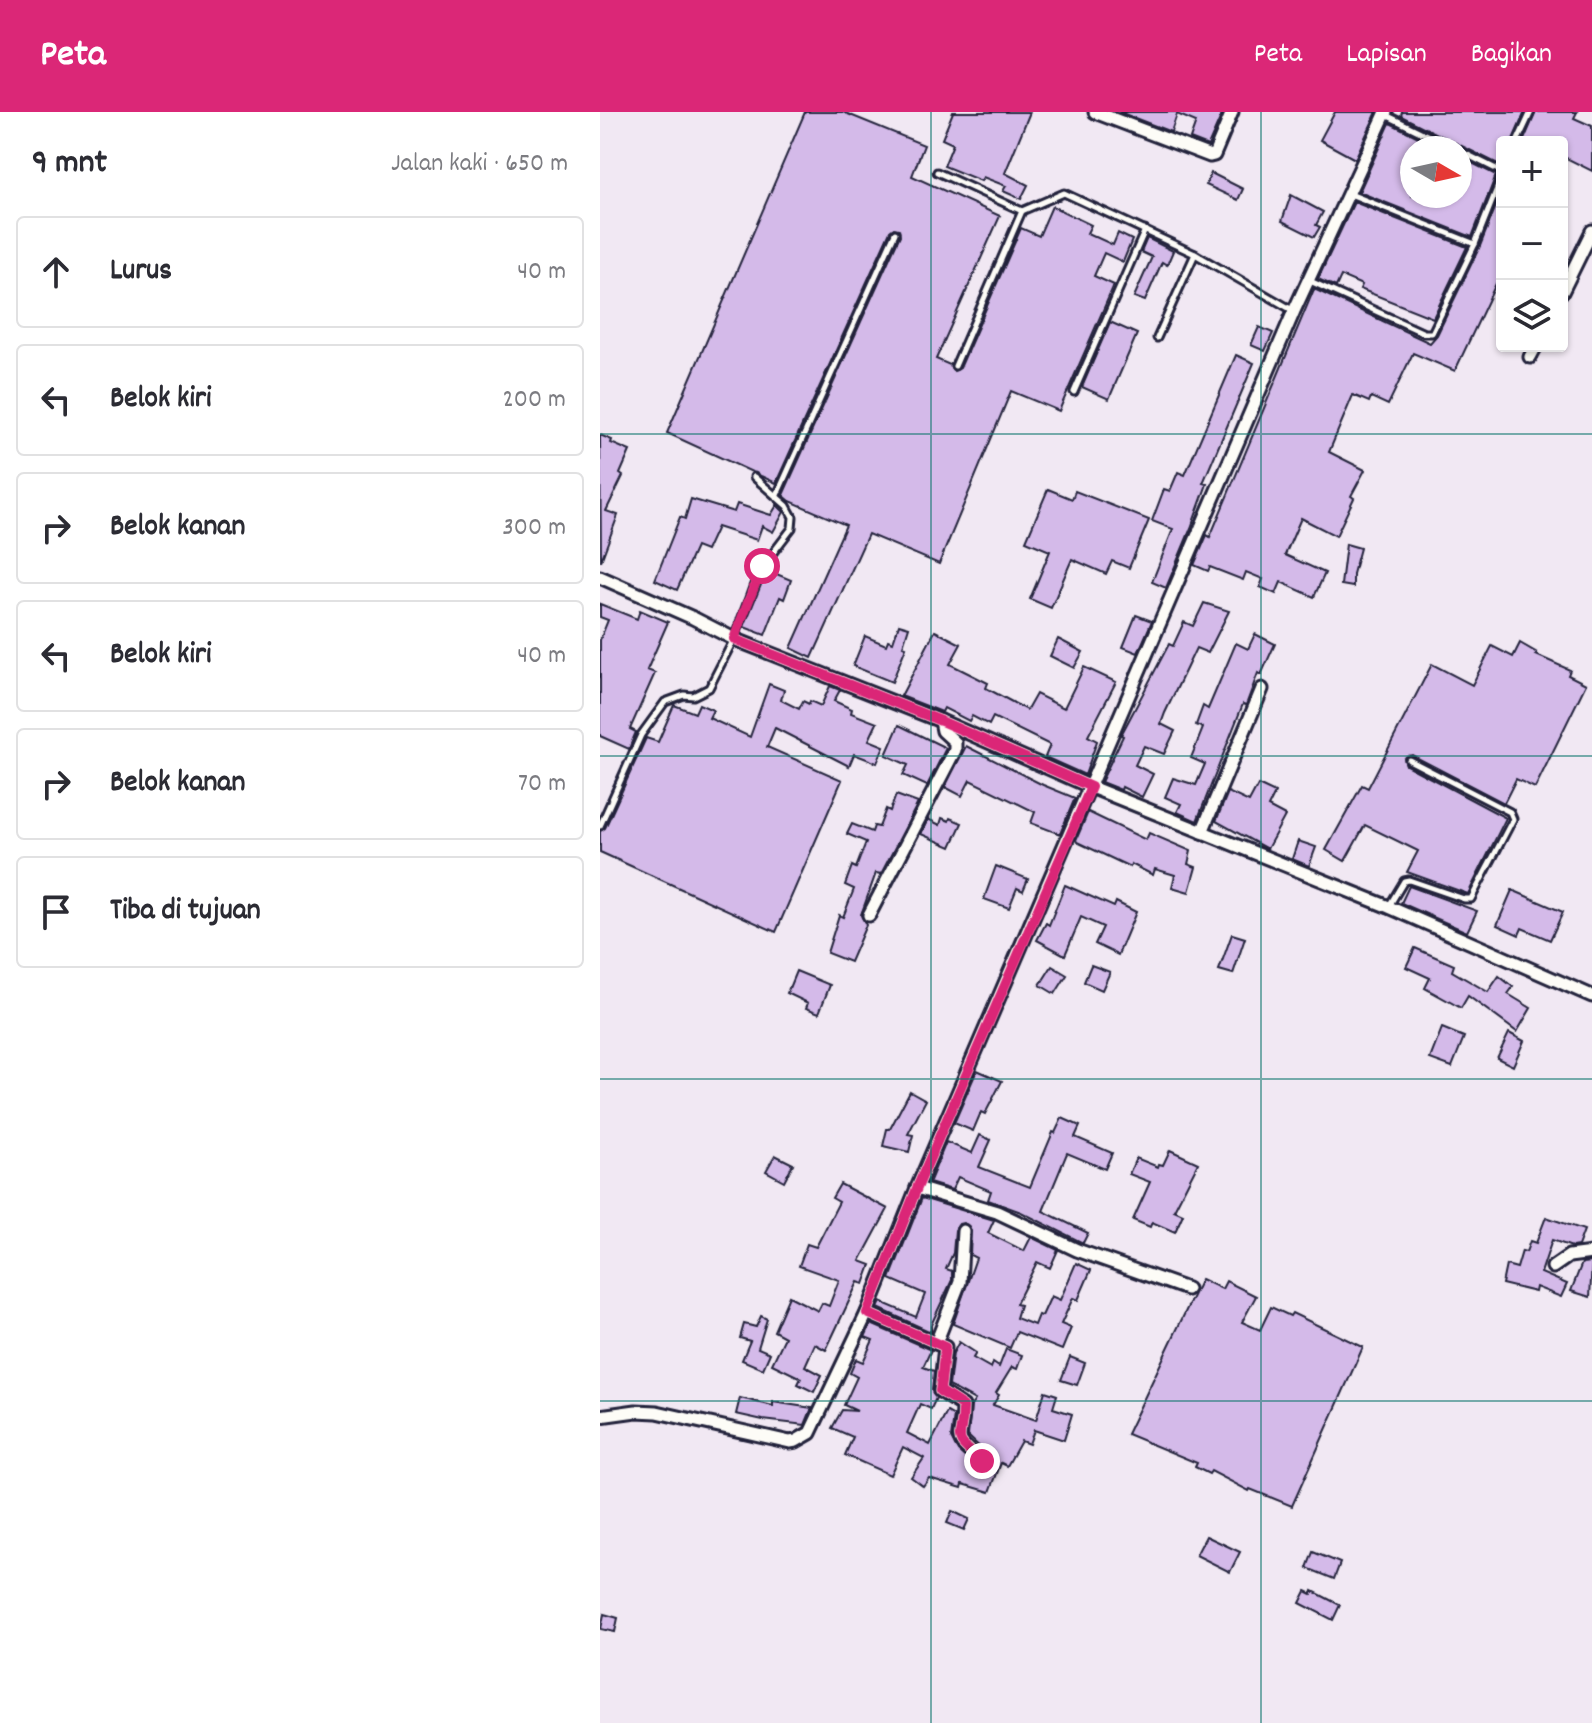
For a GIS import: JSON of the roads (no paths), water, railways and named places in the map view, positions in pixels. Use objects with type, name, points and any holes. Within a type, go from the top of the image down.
[{"type":"street","points":[[1095,112],[1210,156],[1214,155],[1232,112]]},
{"type":"street","points":[[600,1416],[636,1411],[657,1412],[796,1441],[810,1433],[867,1313],[917,1188],[1294,311],[1385,113]]},
{"type":"street","points":[[1568,280],[1592,231]]},
{"type":"street","points":[[600,577],[734,639],[941,721],[1091,787],[1389,907],[1592,996]]},
{"type":"street","points":[[1202,832],[1262,689]]},
{"type":"street","points":[[869,915],[955,750],[955,742],[943,731],[941,721]]},
{"type":"street","points":[[917,1188],[997,1212],[1077,1250],[1187,1289]]},
{"type":"street","points":[[936,1343],[960,1282],[963,1231]]},
{"type":"street","points":[[1553,1267],[1569,1256],[1592,1253]]},
{"type":"street","points":[[867,1313],[945,1347],[940,1391],[964,1408],[958,1433],[960,1443],[982,1461]]},
{"type":"lane","points":[[1520,136],[1531,112]]},
{"type":"lane","points":[[1385,113],[1430,136]]},
{"type":"lane","points":[[1472,158],[1496,171]]},
{"type":"lane","points":[[937,172],[1022,211]]},
{"type":"lane","points":[[1309,281],[1424,333],[1432,333],[1475,244],[1496,190]]},
{"type":"lane","points":[[955,366],[1022,211],[1064,193],[1195,254],[1294,311]]},
{"type":"lane","points":[[1349,194],[1475,244]]},
{"type":"lane","points":[[1074,392],[1145,230]]},
{"type":"lane","points":[[777,495],[895,233]]},
{"type":"lane","points":[[1157,338],[1195,254]]},
{"type":"lane","points":[[600,826],[645,728],[665,702],[684,695],[693,696],[709,688],[734,639],[759,571],[792,528],[791,512],[777,495],[754,477]]},
{"type":"lane","points":[[1389,907],[1404,881],[1409,880],[1471,899],[1513,819],[1510,812],[1409,760]]}]
